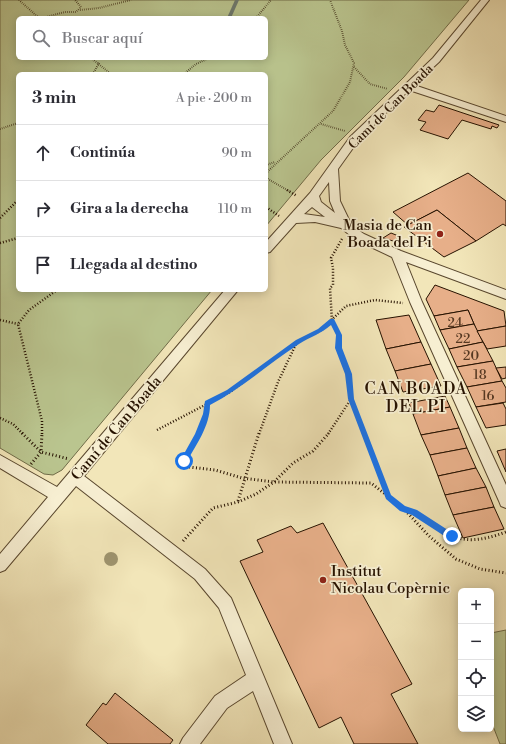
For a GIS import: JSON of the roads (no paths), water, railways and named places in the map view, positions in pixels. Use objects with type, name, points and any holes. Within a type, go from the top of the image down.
[{"type":"street","name":"Camí de Can Boada","points":[[268,246],[287,219],[314,196],[334,170],[354,139],[407,86],[436,60],[485,0]]},
{"type":"street","points":[[407,86],[506,120]]},
{"type":"street","points":[[334,170],[335,201],[346,232]]},
{"type":"street","points":[[335,201],[324,195],[314,196],[316,204],[346,232]]},
{"type":"street","points":[[287,219],[315,217],[398,254],[506,295]]},
{"type":"street","points":[[398,254],[416,302],[506,501]]},
{"type":"street","name":"Camí de Can Boada","points":[[0,565],[230,292]]},
{"type":"street","points":[[0,461],[58,495]]},
{"type":"street","points":[[75,477],[200,574],[225,603],[283,744]]},
{"type":"street","points":[[189,744],[221,702],[255,679]]},
{"type":"waterway","points":[[230,16],[237,0]]},
{"type":"place","name":"Masia de Can Boada del Pi","points":[[440,234]]},
{"type":"place","name":"Institut Nicolau Copèrnic","points":[[323,580]]},
{"type":"district","name":"CAN BOADA DEL PI","points":[[416,397]]}]
